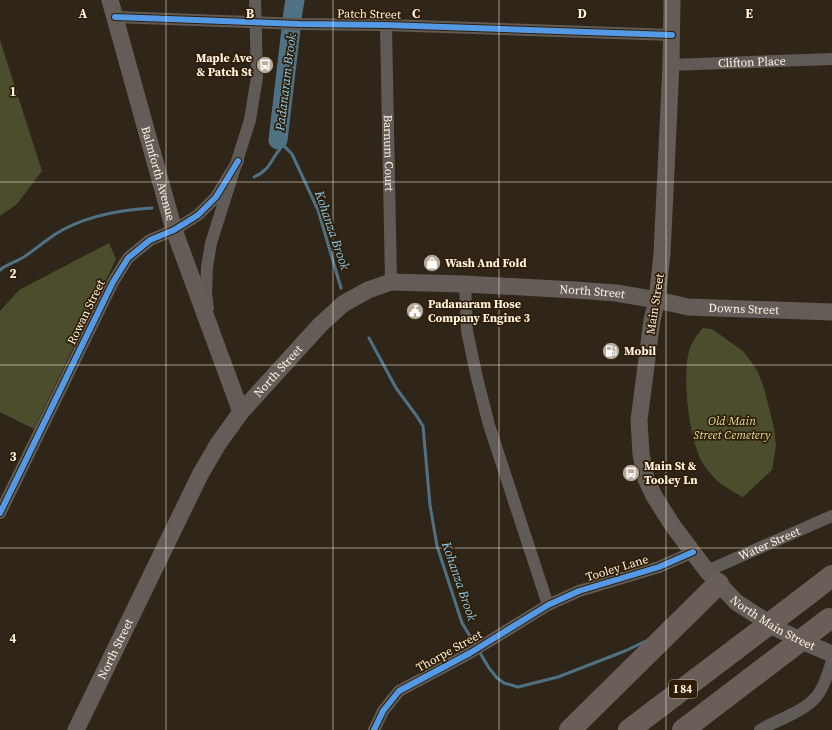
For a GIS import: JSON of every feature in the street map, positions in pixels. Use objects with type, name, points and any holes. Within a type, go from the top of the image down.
[{"type":"highway","name":"I 84","points":[[629,730],[832,576]]},
{"type":"highway","points":[[570,730],[713,577]]},
{"type":"highway","name":"I 84","points":[[683,730],[831,618]]},
{"type":"main road","name":"Balmforth Avenue","points":[[110,0],[174,230],[241,412]]},
{"type":"main road","name":"Main Street","points":[[672,0],[671,65],[662,254],[657,300],[652,320],[639,420],[641,454],[646,479],[654,496],[673,526],[713,577]]},
{"type":"main road","name":"North Street","points":[[76,730],[200,475],[218,444],[241,412],[343,304],[368,290],[391,282],[465,284],[575,290],[616,293],[657,300]]},
{"type":"main road","name":"Downs Street","points":[[657,300],[688,307],[832,312]]},
{"type":"main road","name":"North Main Street","points":[[713,577],[736,602],[752,614],[806,643],[832,654]]},
{"type":"street","name":"Rowan Street","points":[[209,323],[206,293],[207,267],[211,243],[250,120],[257,77],[255,0]]},
{"type":"street","name":"Patch Street","points":[[115,17],[672,35]]},
{"type":"street","name":"Barnum Court","points":[[386,25],[391,282]]},
{"type":"street","name":"Clifton Place","points":[[671,65],[832,59]]},
{"type":"street","name":"Rowan Street","points":[[0,513],[113,282],[128,258],[150,240],[174,230],[198,215],[216,197],[238,161]]},
{"type":"street","points":[[465,284],[468,331],[477,378],[489,425],[548,605]]},
{"type":"street","name":"Water Street","points":[[713,577],[832,516]]},
{"type":"street","name":"Tooley Lane","points":[[548,605],[579,591],[659,567],[693,552]]},
{"type":"street","name":"Thorpe Street","points":[[374,730],[383,711],[399,691],[484,645],[548,605]]},
{"type":"street","points":[[760,730],[800,709],[816,696],[826,678],[832,660]]},
{"type":"green space","points":[[0,40],[42,171],[17,204],[0,216]]},
{"type":"green space","points":[[109,243],[116,259],[34,429],[0,412],[0,311],[19,290]]},
{"type":"green space","name":"Old Main Street Cemetery","points":[[703,328],[712,329],[743,351],[752,363],[758,372],[764,388],[774,428],[776,446],[772,470],[743,497],[725,487],[715,479],[702,462],[693,438],[686,389],[687,359],[692,342]]},
{"type":"waterway","name":"Padanaram Brook","points":[[278,140],[295,0]]},
{"type":"waterway","name":"Kohanza Brook","points":[[278,140],[292,154],[318,210],[341,288]]},
{"type":"waterway","name":"Padanaram Brook","points":[[254,177],[269,165],[280,149],[278,142]]},
{"type":"waterway","name":"Padanaram Brook","points":[[0,270],[24,257],[65,228],[77,223],[114,212],[152,208]]},
{"type":"waterway","name":"Kohanza Brook","points":[[369,338],[396,388],[423,426],[430,505],[437,546],[462,623],[476,646]]},
{"type":"waterway","name":"Kohanza Brook","points":[[479,651],[497,678],[504,683],[518,687],[558,677],[625,651],[646,641]]},
{"type":"cycle path","points":[[115,17],[672,35]]},
{"type":"cycle path","points":[[0,513],[113,282],[128,258],[150,240],[174,230],[198,215],[216,197],[238,161]]},
{"type":"cycle path","points":[[374,730],[383,711],[399,691],[470,653],[548,605],[579,591],[659,567],[693,552]]},
{"type":"place","name":"Maple Ave & Patch St","points":[[265,65]]},
{"type":"place","name":"Wash And Fold","points":[[432,263]]},
{"type":"place","name":"Padanaram Hose Company Engine 3","points":[[415,311]]},
{"type":"place","name":"Mobil","points":[[611,351]]},
{"type":"place","name":"Main St & Tooley Ln","points":[[631,473]]}]
